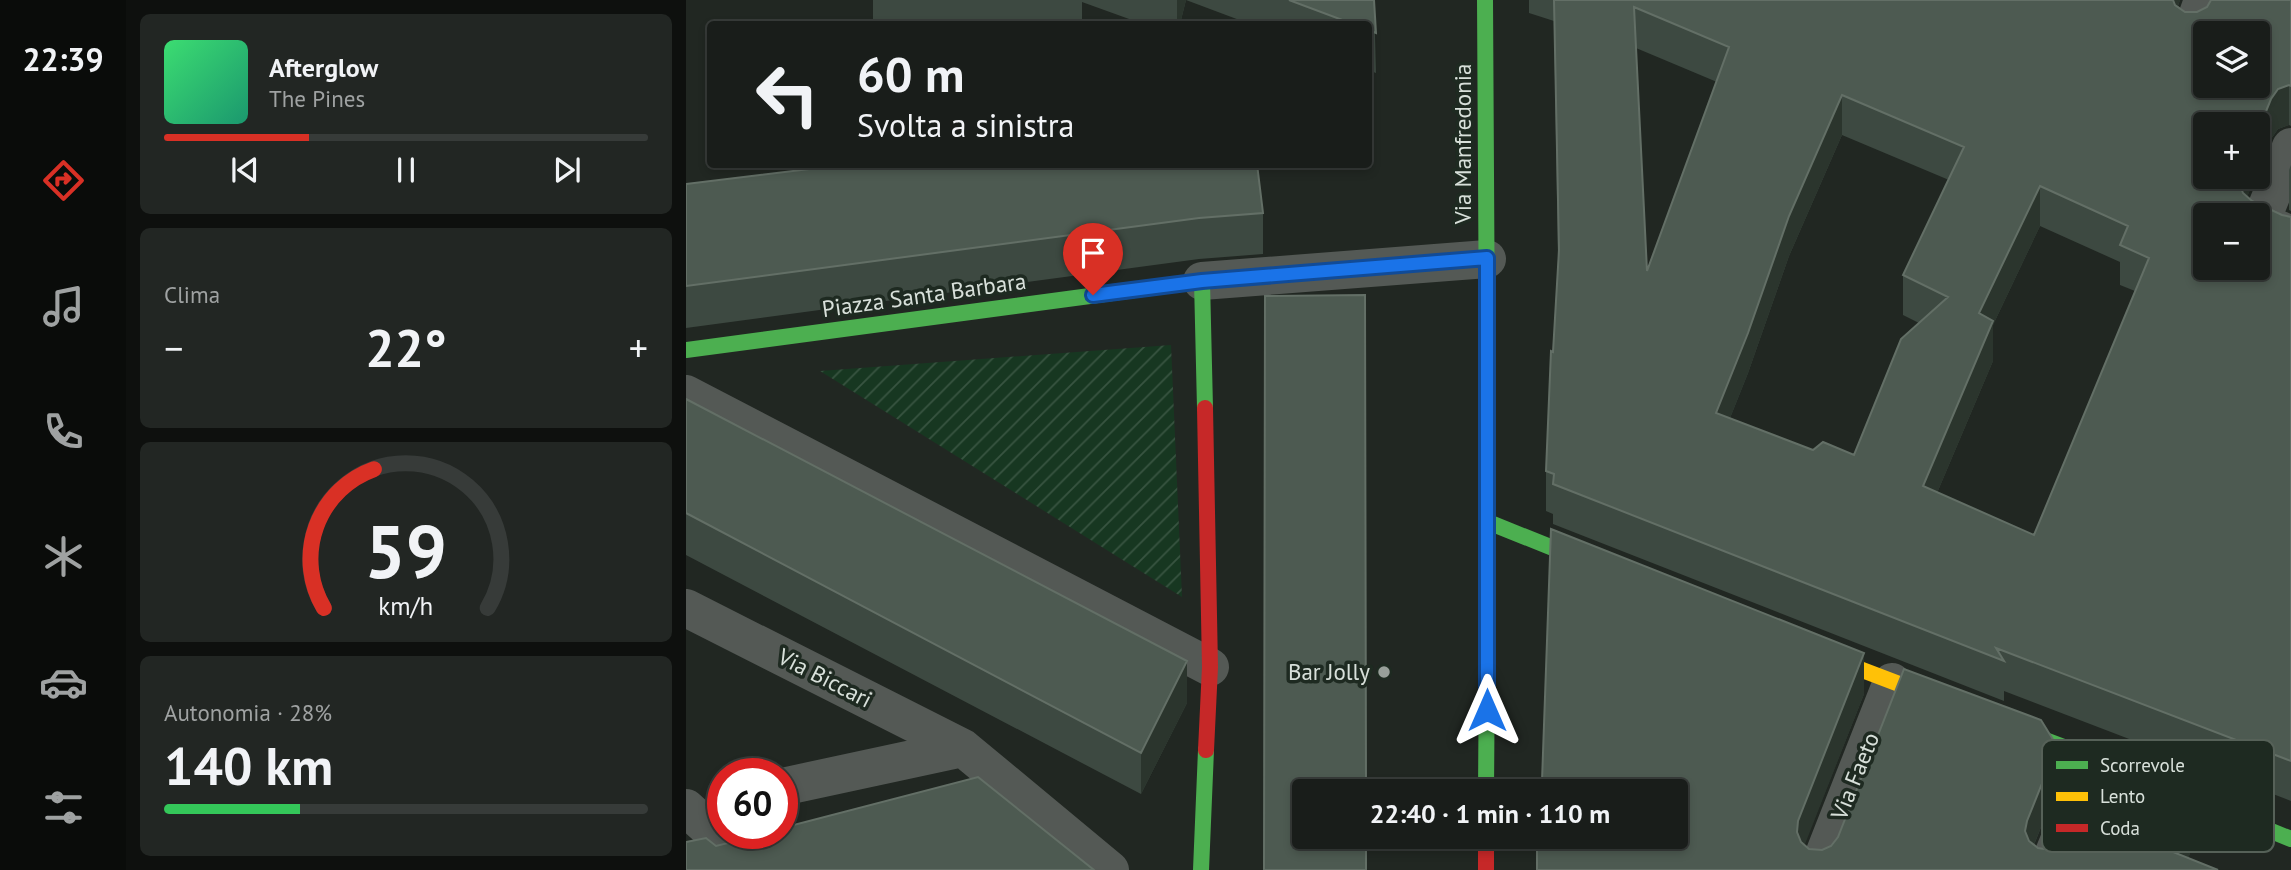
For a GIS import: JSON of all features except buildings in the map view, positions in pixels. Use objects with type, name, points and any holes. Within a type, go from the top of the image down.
[{"type":"street","name":"Via Manfredonia","points":[[1485,0],[1488,522],[1486,779]]},
{"type":"street","points":[[2276,228],[2291,147]]},
{"type":"street","points":[[1201,870],[1210,667],[1202,281],[1487,258]]},
{"type":"street","name":"Piazza Santa Barbara","points":[[686,350],[1202,281]]},
{"type":"street","points":[[686,394],[1210,667]]},
{"type":"street","points":[[1488,522],[1614,572]]},
{"type":"street","name":"Via Biccari","points":[[686,608],[963,748],[1110,870]]},
{"type":"street","points":[[1804,647],[1968,711]]},
{"type":"street","name":"Via Faeto","points":[[1818,870],[1892,682]]},
{"type":"street","points":[[1993,720],[2046,740]]},
{"type":"street","points":[[798,784],[963,748]]},
{"type":"street","points":[[686,808],[707,803]]},
{"type":"street","points":[[686,808],[755,870]]},
{"type":"street","points":[[2274,832],[2291,839]]},
{"type":"street","points":[[1486,849],[1486,870]]},
{"type":"street","points":[[2047,870],[2054,852]]},
{"type":"green space","points":[[1171,345],[1182,597],[820,371]]},
{"type":"traffic: fast","points":[[1485,0],[1488,522],[1486,779]]},
{"type":"traffic: fast","points":[[686,350],[1202,281],[1205,408]]},
{"type":"traffic: fast","points":[[1488,522],[1600,567]]},
{"type":"traffic: fast","points":[[2008,726],[2045,740]]},
{"type":"traffic: fast","points":[[1201,870],[1206,750]]},
{"type":"traffic: fast","points":[[2274,832],[2291,839]]},
{"type":"traffic: slow","points":[[1815,652],[1949,703]]},
{"type":"traffic: jam","points":[[1205,408],[1210,667],[1206,750]]},
{"type":"traffic: jam","points":[[1486,849],[1486,870]]},
{"type":"place","name":"Bar Jolly","points":[[1384,672]]},
{"type":"route","points":[[1093,295],[1202,281],[1487,258],[1487,710]]}]
